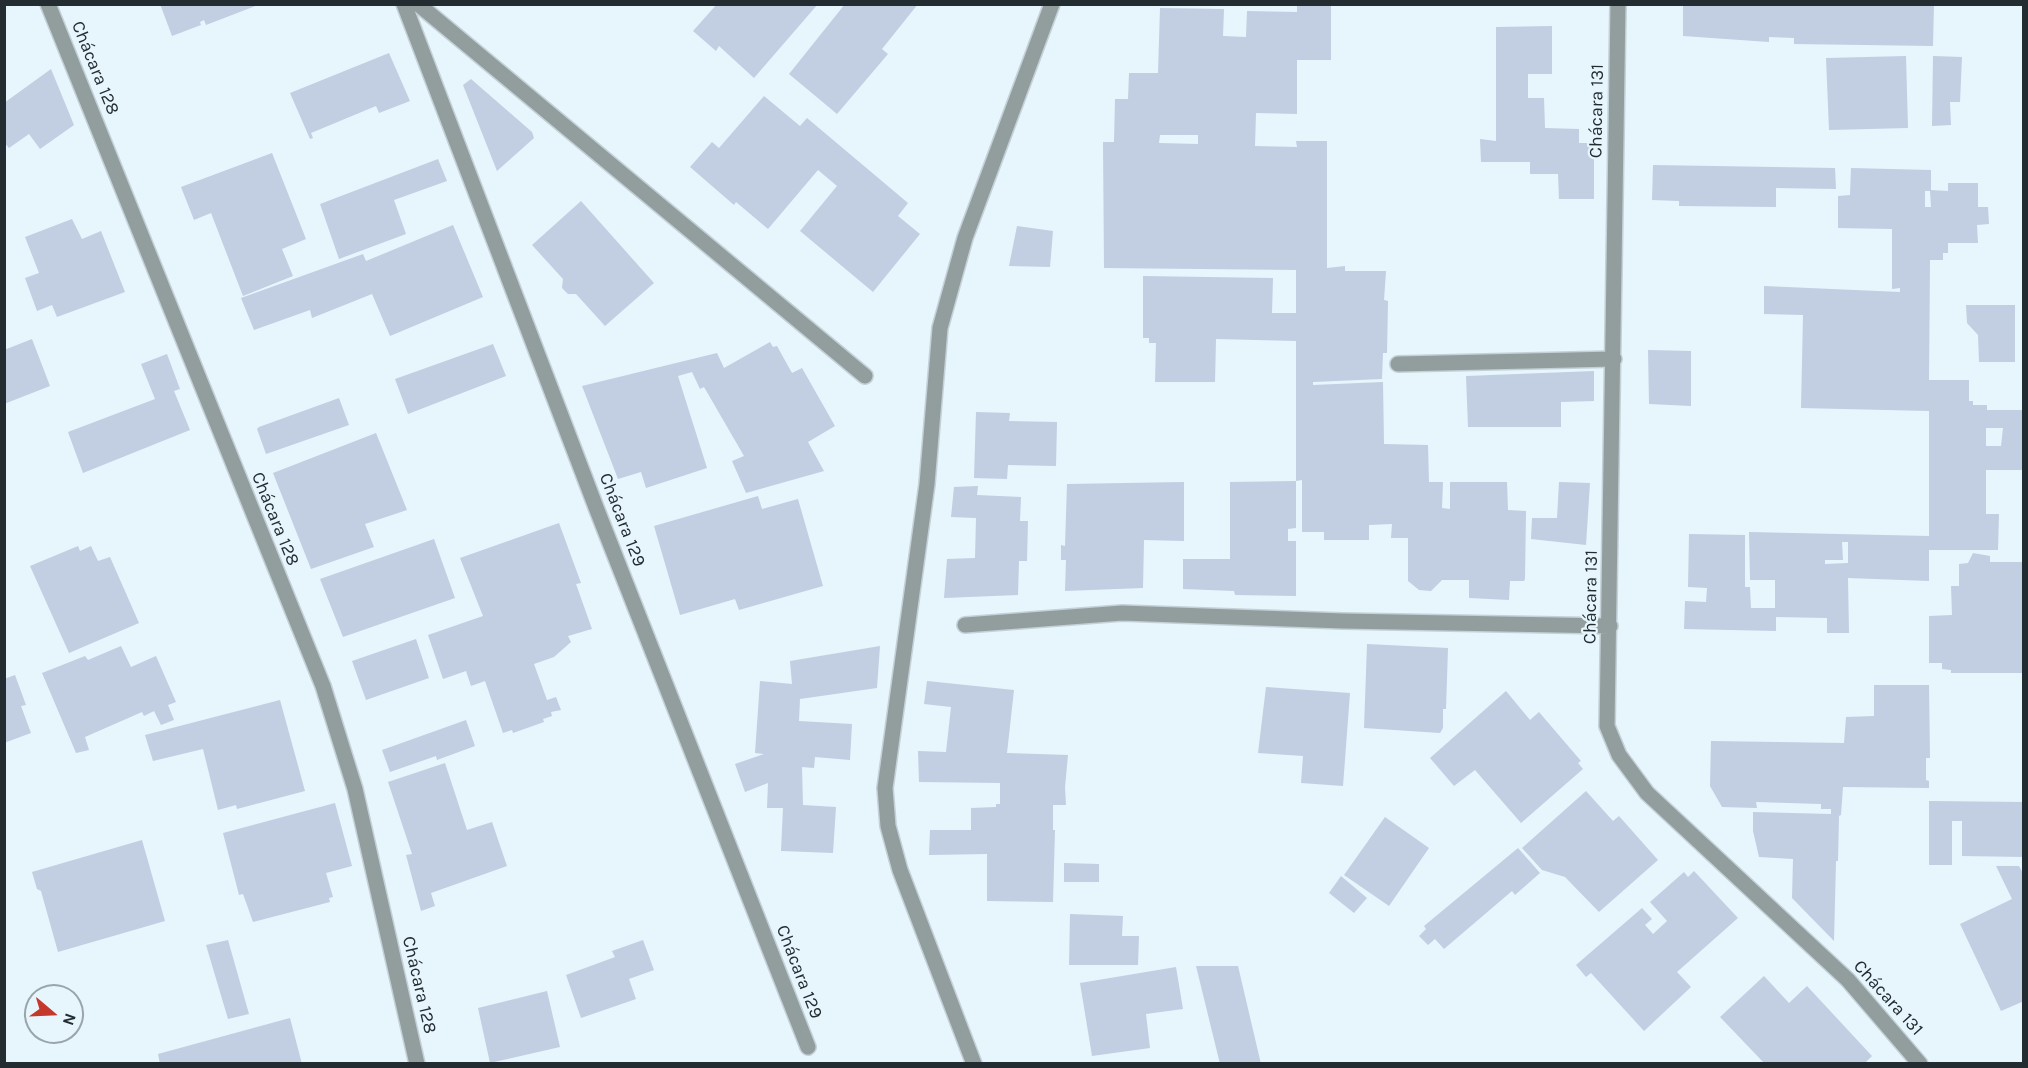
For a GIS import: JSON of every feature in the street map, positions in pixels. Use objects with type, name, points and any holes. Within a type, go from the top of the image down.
[{"type":"street","name":"Chácara 128","points":[[48,4],[322,686],[356,789],[417,1064]]},
{"type":"street","name":"Chácara 129","points":[[404,4],[597,510],[808,1047]]},
{"type":"street","points":[[418,4],[865,376]]},
{"type":"street","points":[[974,1064],[900,870],[888,826],[885,788],[927,484],[940,328],[965,237],[1052,4]]},
{"type":"street","name":"Chácara 131","points":[[1618,4],[1607,726],[1619,754],[1647,793],[1848,980],[1920,1064]]},
{"type":"street","points":[[1398,364],[1614,359]]},
{"type":"street","points":[[965,625],[1122,613],[1331,621],[1610,626]]},
{"type":"building","points":[[160,4],[258,5],[206,25],[204,20],[200,22],[201,25],[172,36]]},
{"type":"building","points":[[717,4],[818,4],[754,78],[719,46],[716,51],[693,31]]},
{"type":"building","points":[[845,4],[918,4],[882,49],[888,54],[837,114],[789,74]]},
{"type":"building","points":[[1297,4],[1331,4],[1331,60],[1297,60],[1297,114],[1256,113],[1255,146],[1297,147],[1296,141],[1327,141],[1327,268],[1345,266],[1345,271],[1386,271],[1384,300],[1388,301],[1387,353],[1383,353],[1382,379],[1313,382],[1313,385],[1383,382],[1384,444],[1428,445],[1429,482],[1443,482],[1442,508],[1450,509],[1450,482],[1507,482],[1508,510],[1526,511],[1525,579],[1524,581],[1510,581],[1509,600],[1469,598],[1469,580],[1442,580],[1431,591],[1419,590],[1408,581],[1408,538],[1391,538],[1392,524],[1369,525],[1369,540],[1324,540],[1324,532],[1302,532],[1302,480],[1296,481],[1296,341],[1216,339],[1215,382],[1155,382],[1156,343],[1149,343],[1149,338],[1143,338],[1143,276],[1273,278],[1272,313],[1296,313],[1296,270],[1104,268],[1103,142],[1114,142],[1115,99],[1128,99],[1129,73],[1158,73],[1160,8],[1224,9],[1223,36],[1246,37],[1247,11],[1297,12]],"holes":[[[1160,135],[1198,135],[1198,144],[1159,143]]]},
{"type":"building","points":[[1683,4],[1934,4],[1933,46],[1794,44],[1794,38],[1769,37],[1769,42],[1683,36]]},
{"type":"building","points":[[1552,26],[1552,74],[1528,74],[1528,98],[1544,98],[1545,128],[1579,129],[1579,143],[1594,143],[1594,199],[1559,199],[1558,174],[1530,174],[1530,162],[1481,162],[1480,139],[1496,141],[1496,27]]},
{"type":"building","points":[[389,53],[410,101],[379,113],[376,106],[311,133],[313,138],[310,139],[290,93]]},
{"type":"building","points":[[1906,56],[1908,128],[1829,130],[1826,58]]},
{"type":"building","points":[[1933,56],[1962,57],[1960,102],[1950,102],[1951,125],[1932,126]]},
{"type":"building","points":[[51,69],[74,125],[40,149],[29,134],[9,148],[4,142],[4,103]]},
{"type":"building","points":[[471,79],[532,132],[534,138],[497,171],[463,85]]},
{"type":"building","points":[[764,96],[800,126],[807,118],[908,203],[898,216],[920,234],[873,292],[800,231],[837,186],[818,170],[768,229],[736,202],[734,205],[690,167],[712,142],[719,148]]},
{"type":"building","points":[[272,153],[306,239],[282,249],[293,276],[243,296],[211,213],[194,220],[181,187]]},
{"type":"building","points":[[438,159],[447,181],[394,200],[406,234],[339,259],[320,204]]},
{"type":"building","points":[[1653,165],[1835,168],[1836,189],[1776,188],[1776,207],[1679,206],[1679,201],[1652,200]]},
{"type":"building","points":[[1851,168],[1931,170],[1931,190],[1948,191],[1948,183],[1978,183],[1978,207],[1988,207],[1989,224],[1977,225],[1978,243],[1948,243],[1948,253],[1943,253],[1943,260],[1930,260],[1929,380],[1969,380],[1969,401],[1973,401],[1973,405],[1987,405],[1987,410],[2024,410],[2024,470],[1986,470],[1986,514],[1999,514],[1998,550],[1929,550],[1929,581],[1848,578],[1849,633],[1827,633],[1827,618],[1776,617],[1776,631],[1684,629],[1685,601],[1706,602],[1707,588],[1688,587],[1689,534],[1745,535],[1745,587],[1750,587],[1751,608],[1775,608],[1775,580],[1750,580],[1749,532],[1929,536],[1929,411],[1801,408],[1803,315],[1764,314],[1764,286],[1900,292],[1900,288],[1892,289],[1892,229],[1838,228],[1838,196],[1850,195]],"holes":[[[1925,191],[1930,191],[1931,207],[1925,207]],[[1986,428],[2003,428],[2001,446],[1986,446]],[[1842,542],[1848,542],[1848,563],[1825,564],[1825,560],[1843,560]]]},
{"type":"building","points":[[581,201],[654,283],[605,326],[576,294],[568,294],[562,288],[563,279],[532,245]]},
{"type":"building","points":[[72,219],[82,239],[101,231],[125,292],[57,317],[52,305],[37,311],[25,278],[39,273],[25,237]]},
{"type":"building","points":[[453,225],[483,297],[390,336],[372,294],[312,318],[310,310],[254,330],[241,298],[363,254],[366,261]]},
{"type":"building","points":[[1017,226],[1053,231],[1050,267],[1009,266]]},
{"type":"building","points":[[1966,305],[2015,305],[2015,362],[1979,362],[1978,335],[1967,323]]},
{"type":"building","points":[[32,339],[50,386],[4,404],[4,350]]},
{"type":"building","points":[[770,342],[773,347],[777,346],[792,373],[802,368],[835,426],[808,442],[824,471],[746,493],[732,461],[744,456],[704,387],[700,389],[692,372],[678,376],[707,468],[646,488],[641,472],[618,479],[582,386],[717,353],[724,368]]},
{"type":"building","points":[[493,344],[506,376],[408,414],[395,379]]},
{"type":"building","points":[[1648,350],[1691,351],[1691,406],[1649,404]]},
{"type":"building","points":[[167,354],[180,389],[174,391],[190,430],[83,473],[68,432],[155,399],[141,364]]},
{"type":"building","points":[[1594,371],[1594,401],[1561,402],[1561,427],[1468,427],[1466,376]]},
{"type":"building","points":[[339,398],[349,425],[266,454],[257,429],[259,427]]},
{"type":"building","points":[[976,412],[1010,413],[1009,421],[1057,422],[1056,466],[1008,465],[1007,479],[974,478]]},
{"type":"building","points":[[376,433],[407,510],[365,524],[374,547],[311,569],[273,473]]},
{"type":"building","points":[[1296,481],[1296,528],[1288,529],[1288,541],[1296,541],[1296,596],[1235,595],[1234,591],[1183,589],[1183,559],[1230,559],[1230,482]]},
{"type":"building","points":[[1184,482],[1184,541],[1144,540],[1143,588],[1065,591],[1066,560],[1061,560],[1061,545],[1065,546],[1067,484]]},
{"type":"building","points":[[1559,482],[1590,483],[1586,545],[1531,539],[1532,518],[1557,518]]},
{"type":"building","points":[[978,486],[977,495],[1021,497],[1020,521],[1028,521],[1027,561],[1019,561],[1018,595],[944,598],[947,559],[975,558],[976,518],[951,517],[954,487]]},
{"type":"building","points":[[758,496],[762,509],[798,499],[823,586],[739,610],[735,599],[680,615],[654,526]]},
{"type":"building","points":[[559,523],[581,583],[576,584],[592,629],[568,636],[571,642],[554,657],[534,664],[547,700],[556,697],[561,710],[551,712],[552,716],[543,719],[544,722],[513,733],[512,730],[503,733],[485,681],[471,686],[466,671],[443,679],[428,635],[483,616],[460,558]]},
{"type":"building","points":[[434,539],[455,598],[343,637],[320,579]]},
{"type":"building","points":[[78,546],[80,551],[91,546],[98,561],[110,557],[139,623],[69,653],[30,566]]},
{"type":"building","points":[[1973,553],[1990,556],[1990,562],[2024,562],[2024,673],[1951,673],[1951,670],[1942,669],[1942,663],[1929,663],[1929,616],[1952,615],[1951,586],[1959,586],[1959,564],[1968,563]]},
{"type":"building","points":[[416,639],[429,678],[366,700],[352,661]]},
{"type":"building","points":[[1367,644],[1448,648],[1446,709],[1443,709],[1443,728],[1440,733],[1364,728]]},
{"type":"building","points":[[121,646],[131,667],[156,656],[176,702],[168,705],[174,720],[161,725],[154,711],[144,716],[142,712],[85,737],[89,750],[76,753],[42,673],[85,656],[88,660]]},
{"type":"building","points":[[880,646],[877,688],[800,699],[799,721],[852,724],[850,760],[815,757],[814,768],[802,767],[803,805],[836,807],[833,853],[781,851],[783,808],[767,808],[768,783],[745,792],[735,764],[764,754],[755,753],[760,681],[792,684],[790,661]]},
{"type":"building","points":[[15,675],[26,705],[21,706],[31,733],[4,743],[4,679]]},
{"type":"building","points":[[927,681],[1014,690],[1007,753],[1068,755],[1066,805],[1053,805],[1053,830],[1055,830],[1053,902],[987,901],[987,854],[929,855],[930,830],[971,830],[971,808],[996,807],[996,804],[1000,804],[1000,783],[919,782],[918,751],[946,752],[951,707],[924,704]]},
{"type":"building","points":[[1874,685],[1929,685],[1930,758],[1926,758],[1926,780],[1929,781],[1929,788],[1843,787],[1841,815],[1839,816],[1838,861],[1836,861],[1834,941],[1792,898],[1793,859],[1759,857],[1753,831],[1753,812],[1831,814],[1831,809],[1821,809],[1821,804],[1756,802],[1757,808],[1722,807],[1710,786],[1711,741],[1844,743],[1846,717],[1874,716]]},
{"type":"building","points":[[1266,687],[1350,693],[1343,786],[1301,783],[1303,756],[1258,753]]},
{"type":"building","points":[[1506,691],[1530,720],[1539,712],[1581,761],[1578,763],[1583,769],[1521,823],[1475,770],[1454,786],[1430,758]]},
{"type":"building","points":[[280,700],[305,791],[237,809],[236,805],[218,810],[203,749],[153,761],[145,735]]},
{"type":"building","points":[[466,720],[475,746],[437,760],[436,756],[390,772],[382,750]]},
{"type":"building","points":[[445,763],[467,830],[492,822],[507,866],[431,893],[435,906],[421,911],[406,855],[412,854],[388,782]]},
{"type":"building","points":[[1586,791],[1613,821],[1619,816],[1658,860],[1599,912],[1565,877],[1542,870],[1522,848]]},
{"type":"building","points":[[1929,801],[2024,802],[2024,857],[1962,856],[1962,821],[1952,821],[1952,865],[1929,865]]},
{"type":"building","points":[[335,803],[352,866],[326,873],[333,897],[329,898],[330,902],[253,922],[243,894],[239,895],[223,833]]},
{"type":"building","points":[[1385,817],[1429,848],[1389,906],[1344,875]]},
{"type":"building","points":[[142,840],[165,921],[58,952],[41,891],[37,889],[32,872]]},
{"type":"building","points":[[1518,848],[1540,873],[1515,895],[1512,891],[1444,949],[1435,939],[1428,945],[1419,936],[1426,929],[1424,926]]},
{"type":"building","points":[[1064,863],[1099,864],[1099,882],[1064,882]]},
{"type":"building","points":[[1996,866],[2019,866],[2024,875],[2024,1001],[2001,1011],[1960,924],[2012,899]]},
{"type":"building","points":[[1694,871],[1738,918],[1677,972],[1691,987],[1644,1031],[1591,973],[1586,977],[1576,965],[1642,908],[1652,919],[1645,925],[1653,934],[1667,921],[1650,902],[1684,872],[1688,877]]},
{"type":"building","points":[[1341,876],[1367,898],[1354,913],[1329,893]]},
{"type":"building","points":[[1070,914],[1123,916],[1122,936],[1139,936],[1138,965],[1069,965]]},
{"type":"building","points":[[228,940],[249,1014],[228,1019],[206,945]]},
{"type":"building","points":[[643,940],[654,970],[629,979],[636,999],[581,1018],[566,975],[615,957],[612,951]]},
{"type":"building","points":[[1196,966],[1238,966],[1261,1064],[1220,1064]]},
{"type":"building","points":[[1176,967],[1183,1009],[1146,1014],[1150,1048],[1092,1056],[1080,983]]},
{"type":"building","points":[[1764,976],[1789,1003],[1807,986],[1872,1056],[1864,1064],[1765,1064],[1720,1017]]},
{"type":"building","points":[[547,991],[560,1047],[490,1063],[478,1008]]},
{"type":"building","points":[[290,1018],[302,1064],[160,1064],[158,1054]]}]
